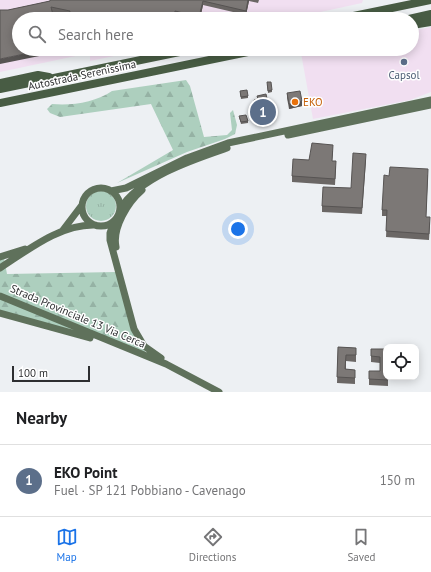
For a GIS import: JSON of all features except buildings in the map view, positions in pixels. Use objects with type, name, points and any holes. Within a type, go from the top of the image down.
[{"type":"highway","points":[[373,12],[431,0]]},
{"type":"highway","points":[[419,17],[431,14]]},
{"type":"highway","points":[[419,24],[431,22]]},
{"type":"highway","name":"Autostrada Serenissima","points":[[0,89],[160,56]]},
{"type":"highway","name":"Autostrada Serenissima","points":[[0,104],[230,56]]},
{"type":"highway","points":[[0,82],[38,76],[58,77]]},
{"type":"main road","points":[[111,191],[126,188],[191,156],[228,143],[431,100]]},
{"type":"main road","points":[[208,385],[194,373],[154,354],[141,342],[132,322],[110,238],[114,221],[130,195],[138,188],[178,167],[242,144],[431,105]]},
{"type":"main road","points":[[118,271],[116,235],[130,203],[147,186],[178,167]]},
{"type":"main road","points":[[61,232],[75,217],[85,197],[92,190],[103,188],[111,191],[118,199],[120,209]]},
{"type":"main road","points":[[82,205],[86,218],[98,225]]},
{"type":"main road","points":[[0,268],[61,232],[81,226],[107,225],[114,221]]},
{"type":"main road","points":[[0,257],[36,246]]},
{"type":"main road","name":"Strada Provinciale 13 Via Cerca","points":[[0,296],[148,357]]},
{"type":"main road","points":[[0,313],[80,335],[148,357],[166,364],[219,392]]},
{"type":"shaded area","points":[[0,0],[363,0],[362,3],[320,12],[12,12],[12,56],[76,56],[0,72]]},
{"type":"shaded area","points":[[431,27],[431,92],[410,100],[313,119],[302,56],[419,56],[419,30]]},
{"type":"shaded area","points":[[90,56],[114,56],[90,61]]},
{"type":"green space","points":[[186,80],[190,86],[204,137],[227,135],[232,130],[230,113],[233,110],[237,125],[235,134],[187,152],[117,183],[173,150],[151,104],[60,117],[50,113],[47,109],[52,104],[76,104],[99,98],[112,91]]},
{"type":"green space","points":[[101,191],[112,195],[116,206],[112,217],[101,221],[90,217],[86,206],[90,195]]},
{"type":"green space","points":[[4,258],[7,274],[116,272],[132,329],[146,353],[0,311],[0,259]]},
{"type":"place","name":"Capsol","points":[[404,62]]},
{"type":"place","name":"EKO","points":[[295,102]]},
{"type":"place","name":"EKO Point","points":[[263,112]]}]
